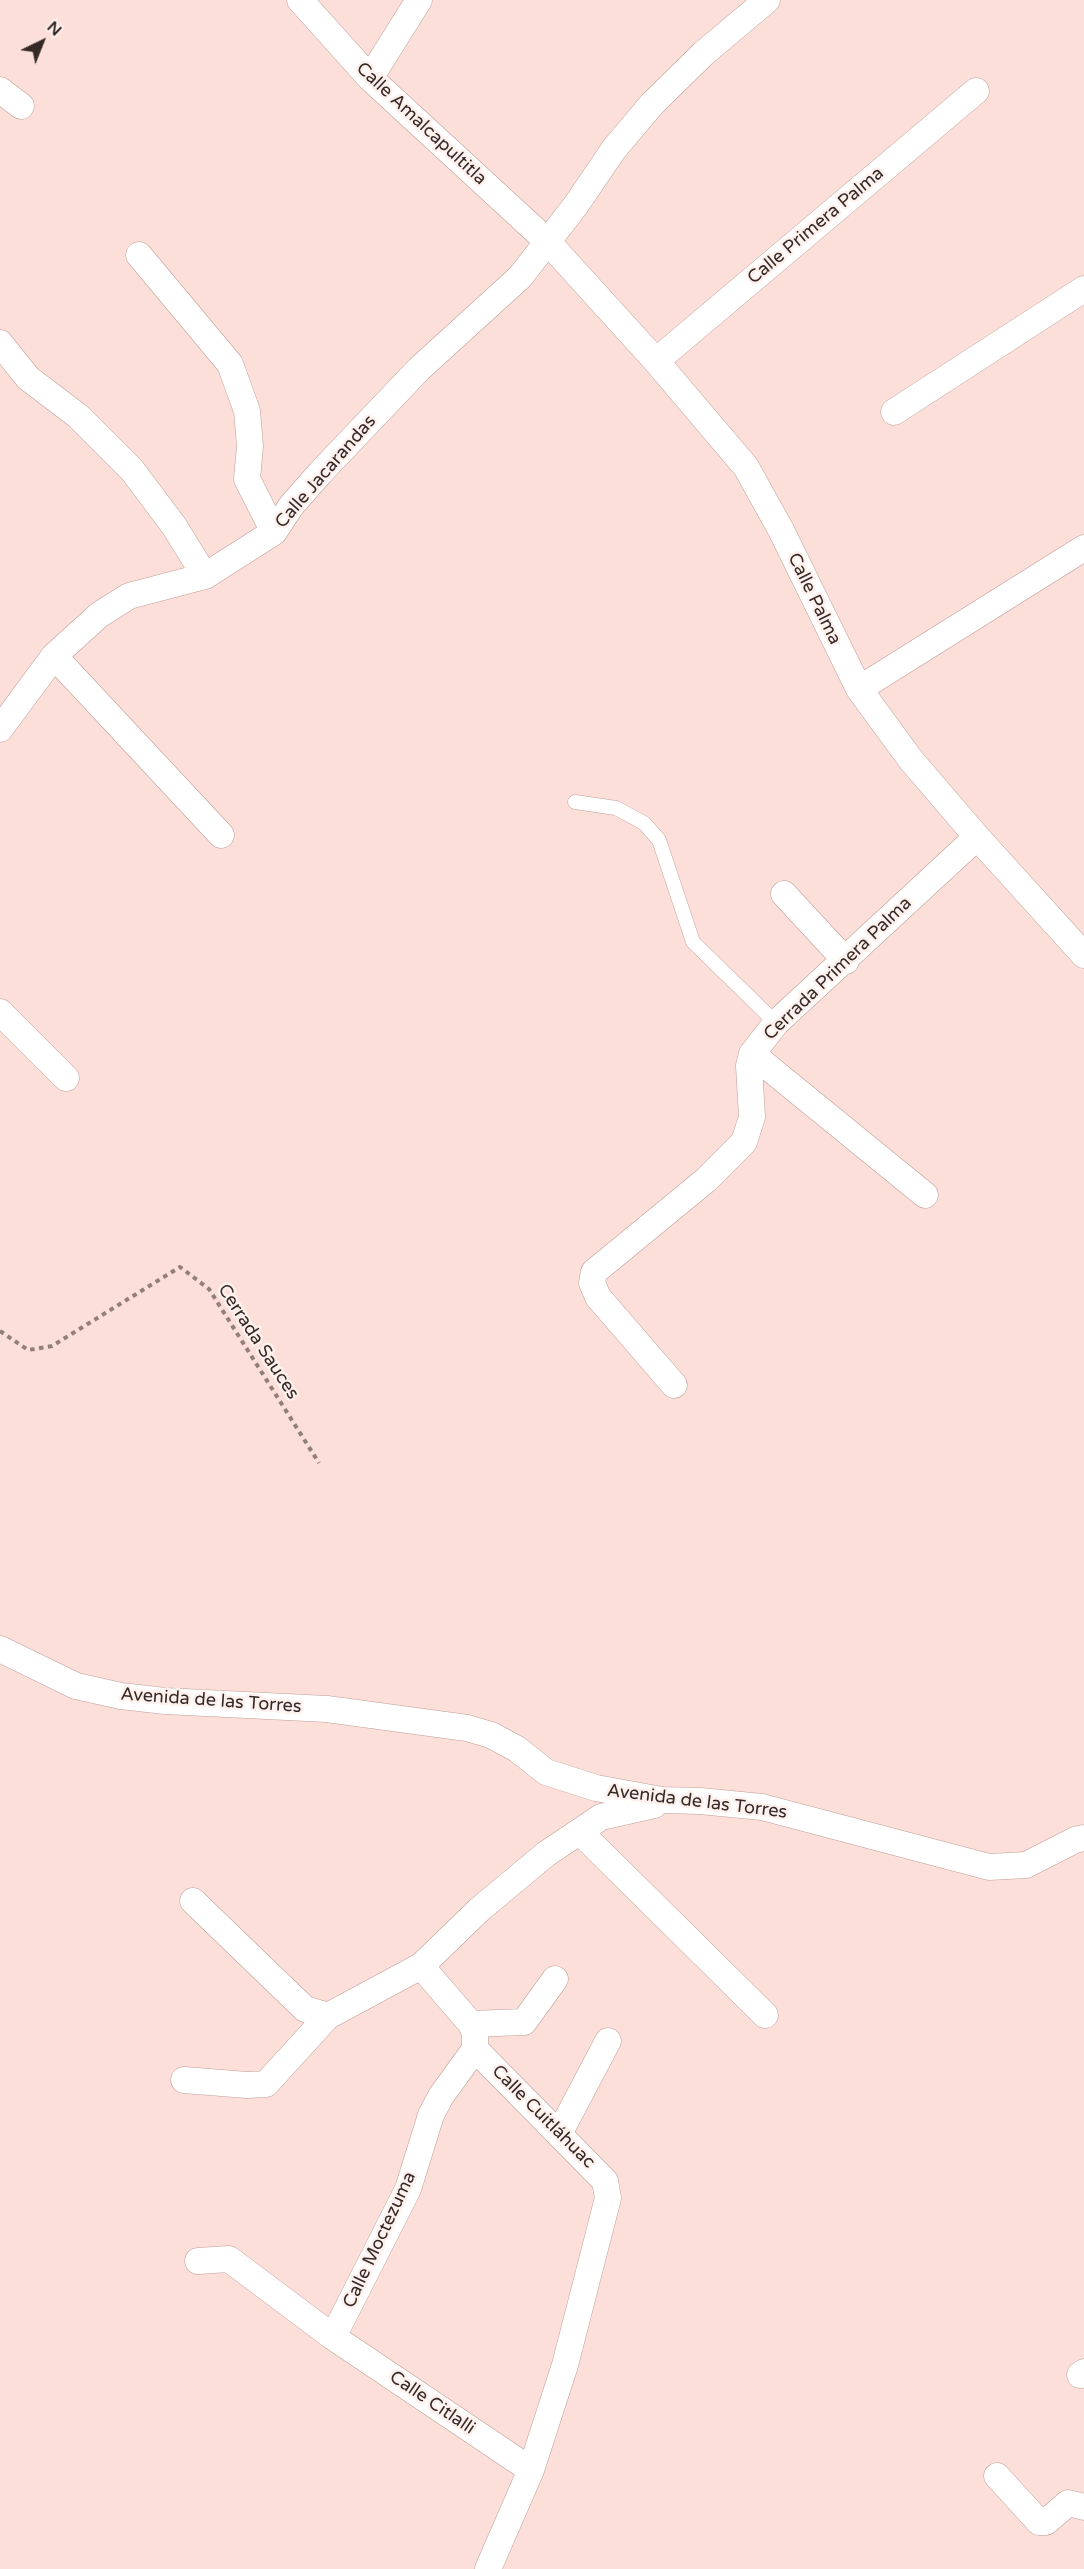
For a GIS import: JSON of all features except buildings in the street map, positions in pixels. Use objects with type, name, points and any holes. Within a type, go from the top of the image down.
[{"type":"street","name":"Calle Amalcapultitla","points":[[300,0],[370,78],[548,242]]},
{"type":"street","points":[[370,78],[419,0]]},
{"type":"street","name":"Calle Jacarandas","points":[[0,729],[54,656],[99,615],[129,596],[205,576],[273,532],[320,473],[419,369],[520,277],[576,205],[614,149],[652,104],[704,53],[767,0]]},
{"type":"street","points":[[0,90],[21,106]]},
{"type":"street","name":"Calle Primera Palma","points":[[656,361],[976,91]]},
{"type":"street","name":"Calle Palma","points":[[548,242],[656,361],[747,467],[781,530],[859,689],[911,760],[1084,955]]},
{"type":"street","points":[[139,255],[230,364],[247,411],[250,446],[247,479],[273,532]]},
{"type":"street","points":[[894,412],[1084,289]]},
{"type":"street","points":[[0,343],[28,378],[78,416],[132,470],[174,526],[205,576]]},
{"type":"street","points":[[859,689],[1084,548]]},
{"type":"street","points":[[54,656],[221,834]]},
{"type":"street","name":"Cerrada Primera Palma","points":[[674,1385],[598,1297],[592,1283],[594,1272],[706,1180],[744,1142],[752,1117],[749,1066],[752,1054],[776,1023],[846,961],[977,837]]},
{"type":"street","points":[[784,894],[846,961]]},
{"type":"street","points":[[0,1012],[66,1078]]},
{"type":"street","points":[[752,1054],[926,1195]]},
{"type":"street","name":"Avenida de las Torres","points":[[0,1648],[76,1686],[121,1696],[165,1701],[327,1709],[467,1728],[491,1735],[517,1749],[546,1772],[565,1780],[662,1800],[700,1800],[792,1813],[989,1867],[1026,1865],[1075,1840],[1084,1838]]},
{"type":"street","points":[[184,2080],[247,2085],[266,2084],[328,2016],[421,1966],[480,1909],[546,1854],[581,1833],[601,1817],[621,1811],[650,1807],[662,1800]]},
{"type":"street","points":[[581,1833],[765,2015]]},
{"type":"street","points":[[193,1901],[305,2009],[328,2016]]},
{"type":"street","name":"Calle Cuitláhuac","points":[[421,1966],[473,2036],[559,2134],[605,2181],[608,2198],[565,2365],[531,2470],[488,2569]]},
{"type":"street","points":[[473,2036],[524,2022],[555,1979]]},
{"type":"street","name":"Calle Moctezuma","points":[[333,2337],[408,2189],[431,2115],[473,2036]]},
{"type":"street","points":[[559,2134],[608,2042]]},
{"type":"street","name":"Calle Citlalli","points":[[198,2261],[229,2259],[333,2337],[531,2470]]},
{"type":"street","points":[[997,2476],[1039,2522],[1046,2522],[1068,2503],[1084,2507]]},
{"type":"lane","points":[[575,802],[616,808],[644,823],[659,840],[693,942],[776,1023]]},
{"type":"path","name":"Cerrada Sauces","points":[[0,1331],[28,1350],[52,1346],[180,1267],[209,1289],[319,1463]]}]
